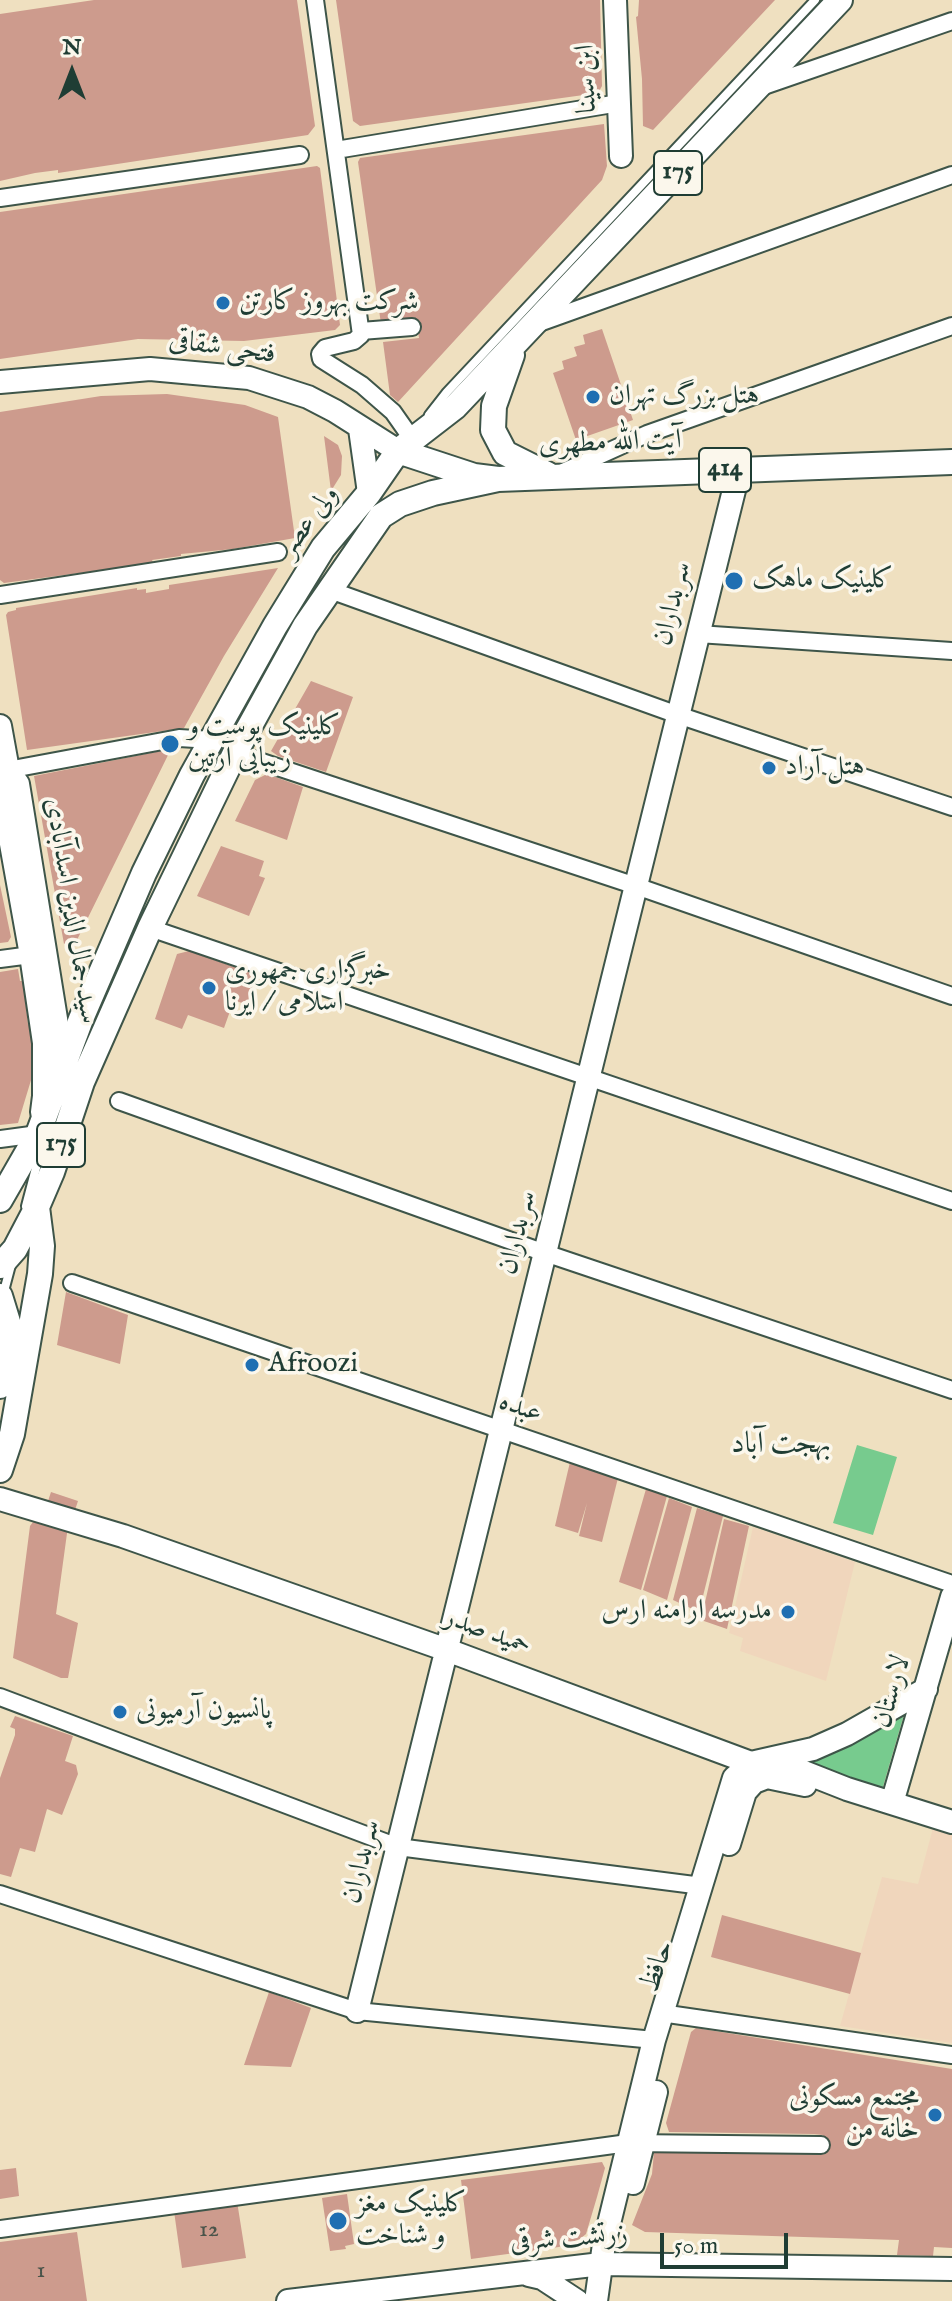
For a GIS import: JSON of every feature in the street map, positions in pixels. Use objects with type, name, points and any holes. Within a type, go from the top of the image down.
[{"type":"main road","name":"ولی عصر","points":[[7,1258],[37,1207],[52,1172],[88,1004],[144,873],[212,740],[323,548],[408,450],[516,345],[840,0]]},
{"type":"main road","points":[[516,345],[494,406],[493,430],[505,453],[554,476]]},
{"type":"main road","name":"آیت الله مطهری","points":[[408,450],[474,476],[498,479],[952,462]]},
{"type":"main road","name":"ولی عصر","points":[[0,1200],[150,928],[235,753],[326,579],[392,509],[433,493],[498,479]]},
{"type":"main road","name":"175","points":[[0,1470],[12,1434],[40,1274],[42,1246],[37,1207]]},
{"type":"main road","points":[[0,1386],[8,1335],[7,1316],[1,1303]]},
{"type":"street","points":[[315,0],[361,331],[354,341],[325,348],[320,354],[321,359],[362,385],[393,412],[408,450]]},
{"type":"street","name":"ابن سینا","points":[[615,0],[621,156]]},
{"type":"street","points":[[756,89],[952,21]]},
{"type":"street","points":[[336,150],[619,103]]},
{"type":"street","points":[[0,198],[300,155]]},
{"type":"street","points":[[536,324],[952,175]]},
{"type":"street","points":[[554,476],[647,434],[952,326]]},
{"type":"street","points":[[361,331],[412,327]]},
{"type":"street","name":"فتحی شقاقی","points":[[0,382],[150,369],[249,378],[308,397],[360,429],[408,450]]},
{"type":"street","points":[[360,429],[369,493]]},
{"type":"street","name":"سربداران","points":[[357,2011],[739,470]]},
{"type":"street","points":[[0,595],[278,552]]},
{"type":"street","points":[[326,579],[678,715],[952,807]]},
{"type":"street","points":[[698,634],[952,651]]},
{"type":"street","name":"سید جمال الدین اسدآبادی","points":[[0,726],[4,770],[18,784],[57,1015],[71,1073]]},
{"type":"street","points":[[0,1139],[38,1134],[44,1096],[44,1043],[1,788],[4,770],[179,738],[212,740]]},
{"type":"street","points":[[235,753],[636,886],[952,996]]},
{"type":"street","points":[[150,928],[952,1201]]},
{"type":"street","points":[[0,959],[31,955]]},
{"type":"street","points":[[57,1015],[73,1020],[88,1004]]},
{"type":"street","points":[[119,1101],[545,1253],[952,1390]]},
{"type":"street","name":"عبده","points":[[72,1283],[952,1584]]},
{"type":"street","name":"حمید صدر","points":[[0,1499],[123,1536],[447,1650],[751,1763],[776,1762],[847,1789],[952,1822]]},
{"type":"street","name":"لارستان","points":[[892,1803],[952,1597]]},
{"type":"street","points":[[751,1763],[825,1744],[926,1689]]},
{"type":"street","points":[[0,1697],[398,1847],[709,1887]]},
{"type":"street","name":"حافظ","points":[[709,1887],[731,1785],[751,1763]]},
{"type":"street","name":"حافظ","points":[[596,2301],[601,2264],[637,2142],[668,2014],[709,1887],[745,1792],[754,1782],[767,1777],[818,1788],[847,1789]]},
{"type":"street","points":[[0,1894],[357,2011],[661,2042]]},
{"type":"street","points":[[668,2014],[952,2055]]},
{"type":"street","points":[[0,2229],[637,2142],[821,2145]]},
{"type":"street","name":"زرتشت شرقی","points":[[288,2301],[601,2264],[952,2269]]},
{"type":"street","points":[[516,2273],[542,2278],[577,2301]]},
{"type":"lane","points":[[340,543],[447,392],[815,0]]},
{"type":"lane","points":[[1,1303],[7,1258],[44,1137],[137,909],[243,695],[326,579]]},
{"type":"shaded area","name":"مدرسه ارامنه ارس","points":[[753,1527],[855,1562],[826,1681],[740,1651],[743,1638],[729,1633]]},
{"type":"shaded area","points":[[933,1828],[952,1834],[952,2043],[840,2026],[882,1877],[918,1884]]},
{"type":"green space","points":[[857,1445],[897,1457],[873,1535],[833,1523]]},
{"type":"green space","points":[[908,1701],[882,1790],[801,1759]]},
{"type":"building","points":[[94,0],[297,0],[315,126],[308,135],[58,173],[58,170],[35,173],[0,181],[0,14]]},
{"type":"building","points":[[336,0],[600,0],[602,86],[598,93],[360,126],[353,121]]},
{"type":"building","points":[[639,0],[775,0],[653,130],[643,126],[636,17]]},
{"type":"building","points":[[604,124],[607,166],[602,180],[398,402],[390,395],[383,342],[419,338],[416,319],[381,324],[358,162],[360,158]]},
{"type":"building","points":[[320,168],[340,325],[335,330],[244,341],[138,339],[0,359],[0,212]]},
{"type":"building","name":"هتل بزرگ تهران","points":[[602,329],[633,420],[576,440],[553,373],[564,369],[562,361],[577,356],[574,347],[585,344],[583,335]]},
{"type":"building","points":[[167,394],[245,405],[278,417],[295,538],[181,554],[110,569],[4,583],[0,580],[0,412],[101,396]]},
{"type":"building","points":[[324,436],[338,445],[342,456],[341,475],[331,491]]},
{"type":"building","points":[[278,568],[184,728],[27,750],[8,612],[16,608],[137,588],[146,589],[146,593],[169,589],[169,585]]},
{"type":"building","points":[[311,681],[353,697],[326,772],[271,751]]},
{"type":"building","points":[[171,749],[76,942],[64,944],[34,776]]},
{"type":"building","points":[[267,774],[303,787],[287,840],[235,821],[255,780]]},
{"type":"building","points":[[221,846],[264,861],[259,876],[265,878],[249,916],[197,896]]},
{"type":"building","points":[[0,885],[11,937],[8,942],[0,943]]},
{"type":"building","name":"خبرگزاری جمهوری اسلامی / ایرنا","points":[[189,951],[257,975],[247,1005],[234,1000],[224,1028],[188,1015],[182,1029],[155,1019],[177,954]]},
{"type":"building","points":[[18,969],[20,981],[23,981],[28,1024],[32,1029],[35,1067],[18,1123],[0,1125],[0,972]]},
{"type":"building","points":[[66,1292],[128,1315],[120,1364],[57,1345]]},
{"type":"building","points":[[570,1462],[618,1478],[602,1542],[579,1536],[587,1503],[578,1533],[555,1526]]},
{"type":"building","points":[[646,1489],[667,1496],[641,1590],[619,1582]]},
{"type":"building","points":[[51,1492],[78,1501],[74,1513],[47,1504]]},
{"type":"building","points":[[669,1498],[692,1507],[667,1600],[643,1590]]},
{"type":"building","points":[[697,1508],[723,1516],[699,1612],[673,1600]]},
{"type":"building","points":[[724,1519],[749,1526],[727,1629],[701,1620]]},
{"type":"building","points":[[33,1522],[68,1526],[56,1614],[78,1623],[68,1678],[13,1658]]},
{"type":"building","points":[[15,1716],[73,1736],[65,1761],[76,1765],[78,1774],[62,1815],[47,1809],[35,1852],[20,1848],[11,1877],[0,1874],[0,1778],[15,1735],[15,1729],[10,1727]]},
{"type":"building","points":[[722,1915],[861,1953],[850,1994],[711,1957]]},
{"type":"building","points":[[269,1992],[311,2008],[291,2067],[244,2065]]},
{"type":"building","points":[[696,2028],[952,2069],[952,2248],[934,2247],[933,2256],[897,2255],[899,2240],[645,2232],[632,2225],[652,2174],[654,2152],[658,2149],[819,2154],[823,2135],[669,2132],[666,2123],[691,2032]]},
{"type":"building","points":[[602,2162],[605,2168],[597,2197],[586,2234],[580,2239],[559,2247],[471,2259],[461,2180]]},
{"type":"building","points":[[16,2168],[19,2196],[0,2199],[0,2170]]},
{"type":"building","name":"کلینیک مغز و شناخت","points":[[347,2194],[354,2244],[345,2246],[346,2249],[330,2251],[322,2198]]},
{"type":"building","points":[[236,2195],[246,2258],[182,2268],[173,2204]]},
{"type":"building","points":[[77,2232],[87,2301],[0,2301],[0,2242]]},
{"type":"place","name":"شرکت بهروز کارتن","points":[[223,303]]},
{"type":"place","name":"هتل بزرگ تهران","points":[[593,397]]},
{"type":"place","name":"کلینیک ماهک","points":[[734,581]]},
{"type":"place","name":"کلینیک پوست و زیبایی آرتین","points":[[170,744]]},
{"type":"place","name":"هتل آراد","points":[[769,768]]},
{"type":"place","name":"خبرگزاری جمهوری اسلامی / ایرنا","points":[[209,988]]},
{"type":"place","name":"Afroozi","points":[[252,1365]]},
{"type":"place","name":"مدرسه ارامنه ارس","points":[[788,1612]]},
{"type":"place","name":"پانسیون آرمیونی","points":[[120,1712]]},
{"type":"place","name":"مجتمع مسکونی خانه من","points":[[935,2115]]},
{"type":"place","name":"کلینیک مغز و شناخت","points":[[338,2221]]},
{"type":"district","name":"بهجت آباد","points":[[781,1446]]}]
